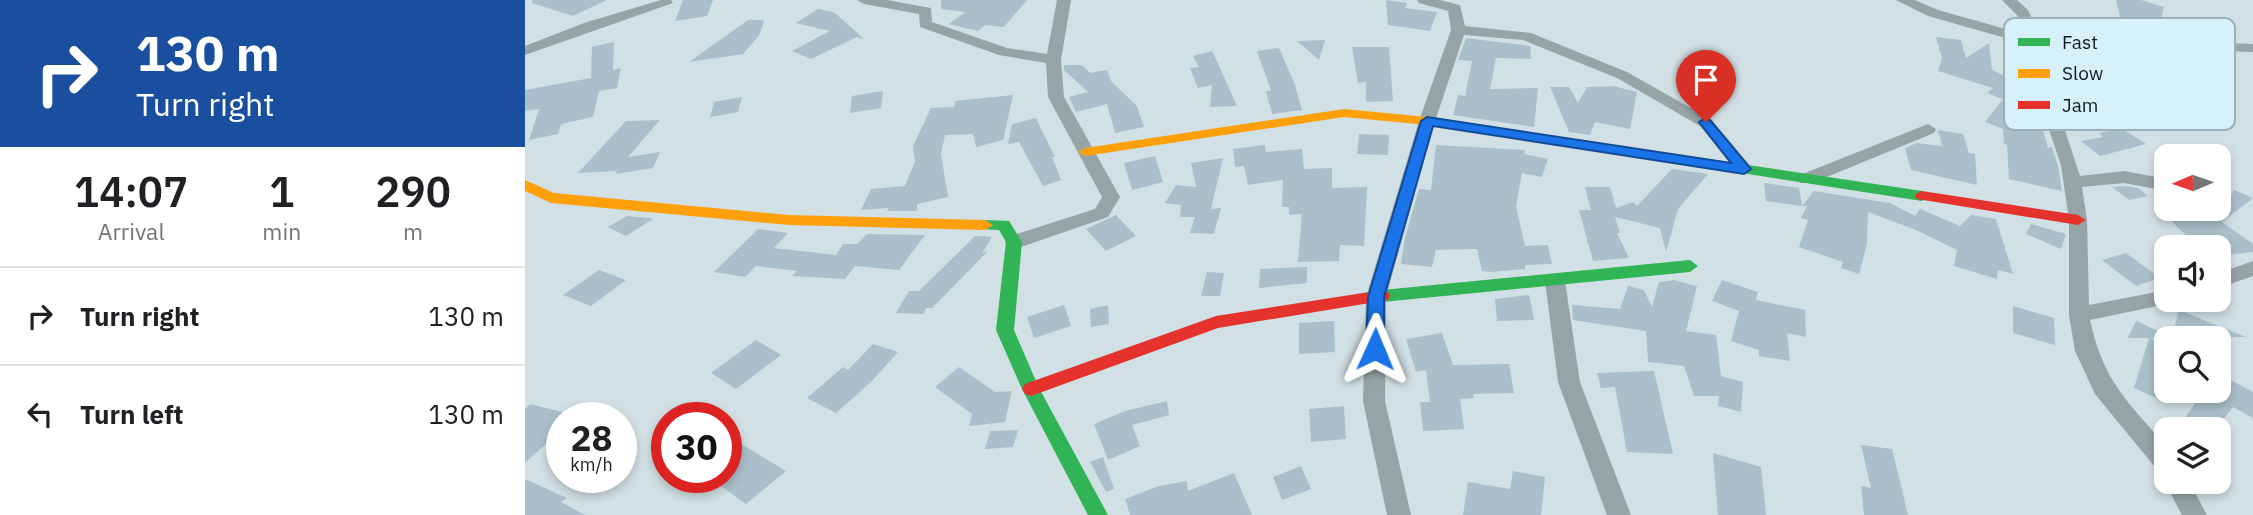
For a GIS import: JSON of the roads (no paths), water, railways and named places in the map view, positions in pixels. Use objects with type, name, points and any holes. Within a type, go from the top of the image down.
[{"type":"street","points":[[865,0],[926,11],[925,24],[1004,52],[1053,60]]},
{"type":"street","points":[[1014,242],[1102,213],[1111,197],[1056,97],[1053,60],[1064,0]]},
{"type":"street","points":[[1399,515],[1374,401],[1376,297],[1427,121],[1458,30],[1455,8],[1424,0]]},
{"type":"street","points":[[1903,0],[1933,13],[2004,33]]},
{"type":"street","points":[[2009,0],[2025,18]]},
{"type":"street","points":[[525,51],[589,26],[666,3]]},
{"type":"street","points":[[1458,30],[1526,36],[1622,75],[1706,122],[1744,169]]},
{"type":"street","points":[[2235,47],[2253,48]]},
{"type":"street","points":[[1086,152],[1344,113],[1427,121],[2078,220]]},
{"type":"street","points":[[1806,178],[1928,129]]},
{"type":"street","points":[[2056,130],[2072,182],[2078,220],[2079,315],[2086,351],[2103,388],[2154,449]]},
{"type":"street","points":[[2072,182],[2124,177],[2154,183]]},
{"type":"street","points":[[525,186],[551,198],[789,220],[1004,225],[1014,242],[1005,330],[1031,389],[1098,515]]},
{"type":"street","points":[[1031,389],[1216,322],[1376,297],[1690,266]]},
{"type":"street","points":[[2231,276],[2253,268]]},
{"type":"street","points":[[1555,281],[1569,382],[1619,515]]},
{"type":"street","points":[[2079,315],[2154,300]]},
{"type":"street","points":[[2184,494],[2196,515]]}]
